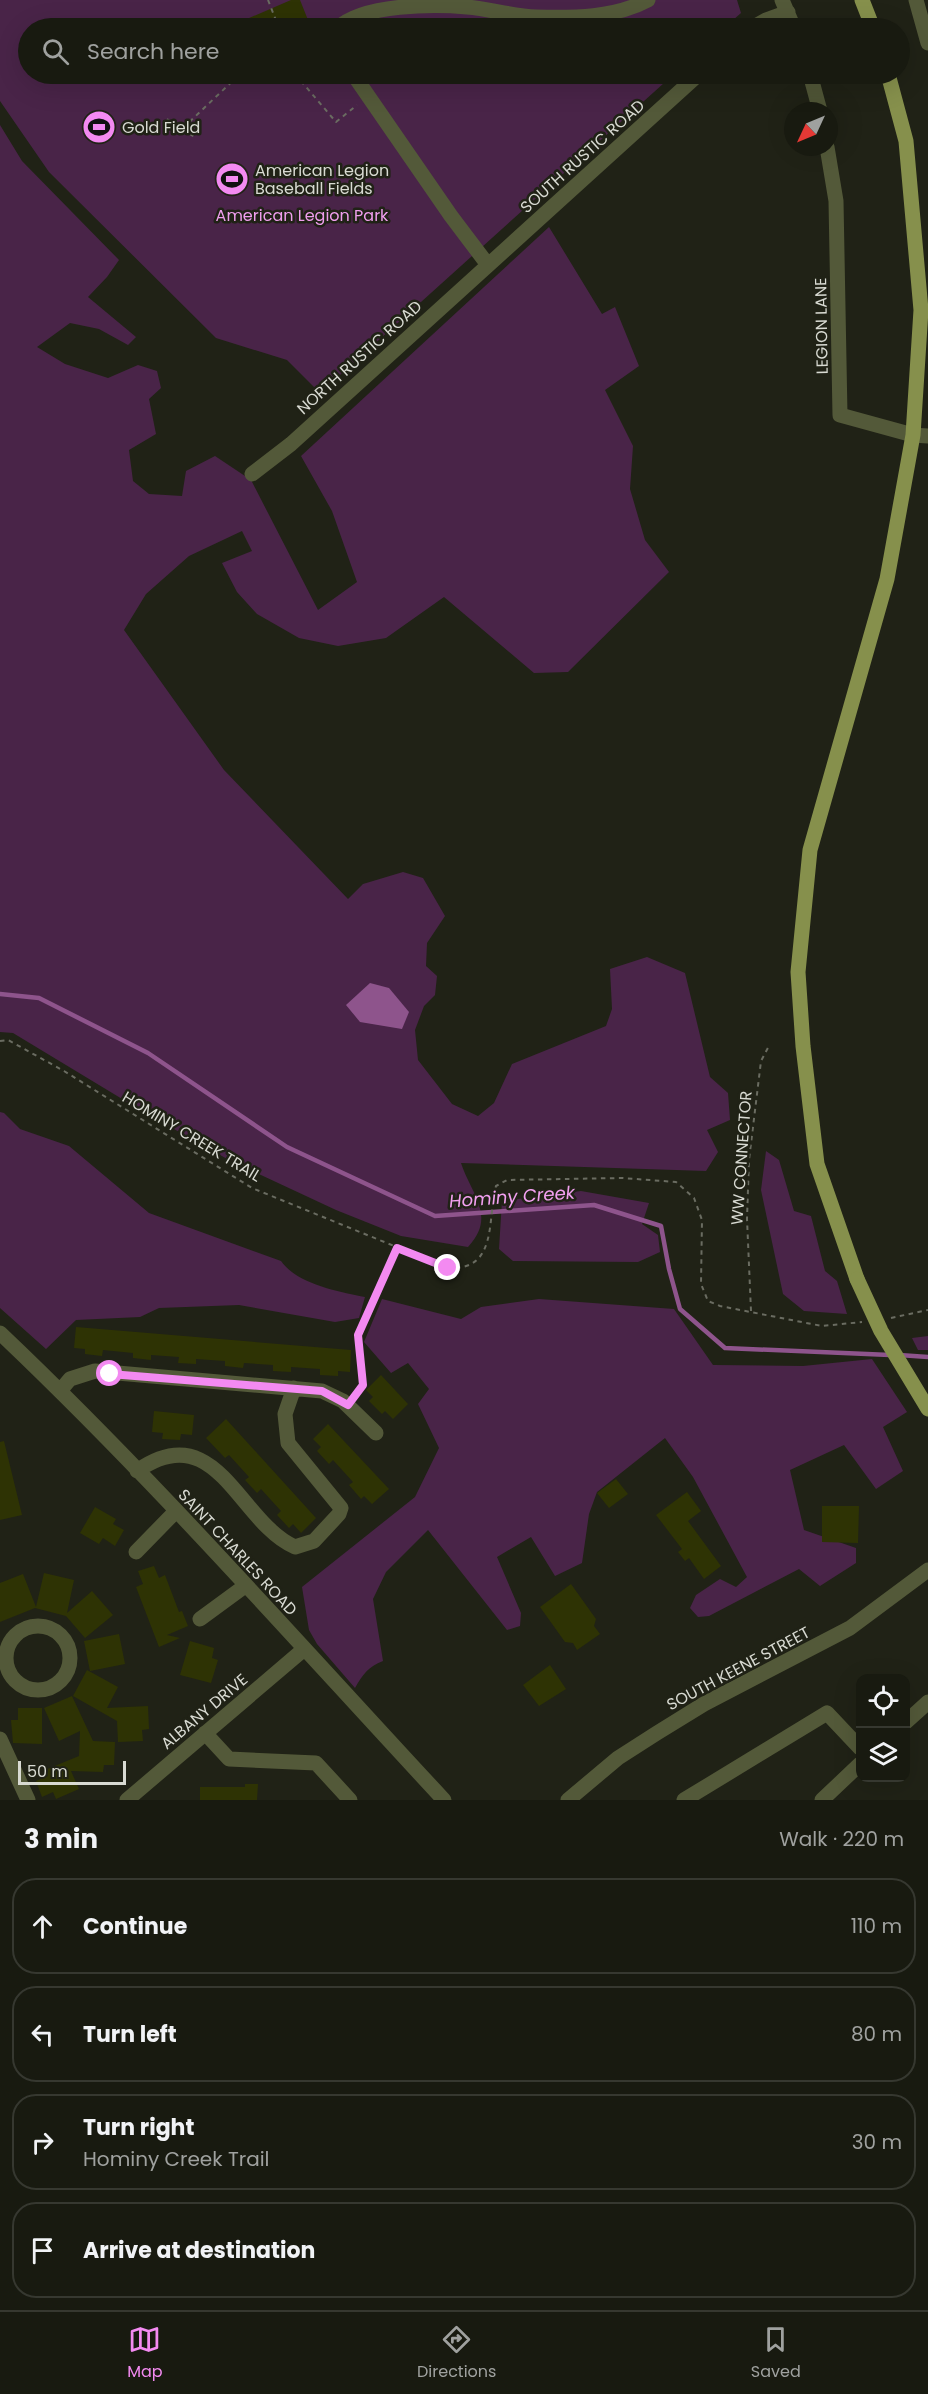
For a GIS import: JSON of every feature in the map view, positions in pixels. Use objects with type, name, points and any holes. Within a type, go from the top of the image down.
[{"type":"main road","points":[[862,0],[869,18]]},
{"type":"main road","points":[[891,84],[906,141],[921,310],[921,436],[888,579],[810,850],[798,972],[803,1046],[817,1164],[857,1279],[881,1331],[928,1409]]},
{"type":"street","points":[[355,18],[384,10],[422,7],[466,7],[534,17],[592,16],[633,8],[648,0]]},
{"type":"street","points":[[916,0],[928,44]]},
{"type":"street","points":[[769,18],[785,6]]},
{"type":"street","points":[[360,84],[451,216],[488,265]]},
{"type":"street","name":"SOUTH RUSTIC ROAD","points":[[488,265],[688,84]]},
{"type":"street","points":[[813,84],[818,102]]},
{"type":"street","name":"LEGION LANE","points":[[828,156],[836,201],[840,415],[921,436]]},
{"type":"street","name":"NORTH RUSTIC ROAD","points":[[252,474],[291,444],[488,265]]},
{"type":"street","name":"SAINT CHARLES ROAD","points":[[0,1333],[60,1390],[176,1511],[444,1800]]},
{"type":"street","points":[[60,1390],[70,1379],[95,1371],[322,1391],[348,1405],[376,1433]]},
{"type":"street","points":[[137,1470],[165,1456],[182,1455],[198,1459],[214,1467],[228,1480],[259,1518],[286,1544],[295,1547],[314,1541],[339,1514],[341,1508],[288,1443],[285,1414],[294,1388]]},
{"type":"street","points":[[136,1552],[176,1511]]},
{"type":"street","name":"SOUTH KEENE STREET","points":[[568,1800],[618,1758],[657,1732],[705,1704],[850,1628],[928,1570]]},
{"type":"street","points":[[200,1619],[245,1586]]},
{"type":"street","points":[[47,1627],[57,1632],[69,1649],[68,1670],[54,1685],[34,1689],[24,1687],[5,1677],[10,1642],[17,1633],[26,1628],[47,1627]]},
{"type":"street","name":"ALBANY DRIVE","points":[[127,1800],[303,1650]]},
{"type":"street","points":[[910,1718],[928,1702]]},
{"type":"street","points":[[690,1799],[827,1713],[856,1743]]},
{"type":"street","points":[[205,1733],[229,1759],[316,1763],[350,1800]]},
{"type":"street","points":[[0,1739],[28,1800]]},
{"type":"street","points":[[822,1800],[856,1769]]},
{"type":"path","points":[[268,0],[274,18]]},
{"type":"path","points":[[183,128],[229,84]]},
{"type":"path","points":[[304,84],[336,122],[369,96]]},
{"type":"path","points":[[167,119],[196,138]]},
{"type":"path","name":"HOMINY CREEK TRAIL","points":[[0,1041],[8,1040],[64,1071],[252,1188],[448,1268],[460,1269],[476,1262],[486,1249],[496,1186],[507,1180],[622,1178],[676,1182],[694,1198],[702,1220],[701,1284],[708,1301],[720,1306],[822,1326],[872,1322]]},
{"type":"path","name":"WW CONNECTOR","points":[[751,1311],[747,1219],[749,1160],[761,1061],[770,1044]]},
{"type":"path","points":[[348,1405],[363,1385],[358,1335],[397,1248]]},
{"type":"path","points":[[882,1320],[928,1310]]},
{"type":"green space","name":"American Legion Park","points":[[0,0],[737,0],[741,13],[735,18],[18,18],[18,84],[663,84],[320,393],[287,360],[216,338],[49,172],[0,101]]},
{"type":"green space","points":[[0,125],[22,161],[119,260],[88,297],[136,337],[128,345],[99,329],[70,323],[37,347],[65,364],[108,378],[138,365],[157,371],[161,388],[149,399],[156,434],[129,450],[133,481],[149,494],[182,496],[186,471],[215,456],[251,480],[318,610],[357,582],[332,511],[301,456],[549,227],[602,314],[615,307],[639,366],[605,390],[633,446],[630,489],[645,540],[669,572],[568,672],[534,673],[444,597],[386,638],[338,646],[299,638],[257,614],[237,592],[222,563],[252,551],[242,531],[189,556],[146,594],[124,630],[224,770],[348,899],[363,884],[403,872],[423,878],[445,916],[427,943],[426,966],[437,976],[435,995],[424,1006],[415,1030],[418,1060],[452,1104],[478,1116],[494,1103],[512,1064],[606,1026],[612,1009],[610,969],[647,957],[685,973],[710,1077],[728,1093],[730,1120],[707,1130],[718,1152],[706,1171],[461,1163],[481,1215],[481,1225],[468,1247],[401,1236],[336,1210],[229,1160],[142,1111],[13,1033],[0,1032]]},
{"type":"green space","points":[[0,1112],[4,1113],[20,1129],[69,1146],[149,1213],[281,1261],[297,1276],[319,1286],[365,1297],[359,1318],[335,1322],[239,1305],[159,1308],[140,1317],[76,1320],[46,1349],[0,1308]]},
{"type":"green space","points":[[766,1151],[779,1160],[794,1211],[811,1216],[825,1271],[837,1281],[847,1314],[804,1311],[783,1294],[761,1190]]},
{"type":"green space","points":[[581,1191],[649,1203],[642,1224],[658,1235],[660,1252],[638,1262],[513,1261],[499,1249],[502,1201]]},
{"type":"green space","points":[[382,1299],[461,1319],[481,1307],[539,1299],[674,1309],[713,1365],[803,1366],[872,1359],[907,1412],[883,1427],[903,1471],[876,1489],[844,1445],[790,1470],[804,1530],[856,1548],[856,1563],[820,1586],[799,1569],[709,1616],[698,1617],[690,1608],[696,1595],[720,1579],[736,1587],[747,1577],[693,1477],[665,1438],[597,1492],[589,1514],[582,1563],[555,1576],[531,1537],[497,1557],[521,1613],[520,1626],[507,1630],[428,1530],[386,1572],[373,1599],[383,1661],[366,1672],[355,1688],[317,1644],[309,1630],[302,1587],[415,1497],[439,1448],[418,1404],[429,1389],[408,1363],[391,1373],[364,1342]]},
{"type":"green space","points":[[928,1336],[928,1350],[918,1350],[912,1338]]},
{"type":"shaded area","points":[[370,983],[389,988],[409,1012],[402,1029],[360,1022],[346,1005]]},
{"type":"building","points":[[291,0],[300,0],[307,18],[249,18]]},
{"type":"building","points":[[76,1327],[351,1350],[350,1372],[338,1371],[338,1376],[320,1375],[320,1369],[291,1367],[291,1372],[273,1371],[273,1365],[244,1363],[243,1368],[225,1366],[225,1361],[196,1359],[196,1364],[178,1363],[179,1357],[151,1355],[151,1360],[133,1358],[133,1353],[103,1350],[102,1356],[85,1354],[85,1349],[74,1348]]},
{"type":"building","points":[[381,1375],[408,1404],[393,1419],[385,1411],[382,1414],[369,1401],[373,1397],[366,1390]]},
{"type":"building","points":[[154,1411],[194,1415],[192,1435],[181,1434],[180,1440],[162,1439],[163,1433],[152,1432]]},
{"type":"building","points":[[226,1419],[316,1518],[301,1533],[293,1524],[289,1528],[277,1515],[281,1511],[261,1489],[257,1493],[245,1480],[249,1477],[229,1455],[225,1458],[206,1438]]},
{"type":"building","points":[[328,1424],[389,1489],[372,1504],[364,1496],[361,1499],[349,1485],[353,1482],[333,1460],[329,1464],[317,1451],[321,1447],[313,1439]]},
{"type":"building","points":[[4,1441],[22,1515],[0,1520],[0,1442]]},
{"type":"building","points":[[616,1479],[628,1494],[609,1508],[597,1493]]},
{"type":"building","points":[[687,1492],[701,1511],[688,1521],[721,1566],[704,1579],[689,1558],[685,1561],[678,1552],[682,1549],[656,1515]]},
{"type":"building","points":[[822,1506],[859,1506],[858,1543],[822,1542]]},
{"type":"building","points":[[95,1507],[116,1519],[113,1524],[124,1530],[115,1546],[103,1538],[99,1544],[80,1533]]},
{"type":"building","points":[[154,1566],[159,1578],[165,1575],[179,1612],[182,1611],[188,1626],[167,1635],[180,1638],[159,1647],[136,1587],[143,1584],[138,1571]]},
{"type":"building","points":[[44,1573],[74,1580],[67,1613],[92,1591],[113,1615],[85,1638],[66,1616],[35,1608],[0,1622],[0,1583],[23,1574],[36,1607]]},
{"type":"building","points":[[571,1584],[596,1619],[594,1626],[600,1634],[577,1650],[573,1643],[565,1642],[540,1607]]},
{"type":"building","points":[[119,1634],[125,1664],[90,1671],[84,1641]]},
{"type":"building","points":[[190,1641],[214,1648],[212,1658],[218,1660],[211,1683],[180,1675]]},
{"type":"building","points":[[550,1665],[566,1689],[539,1706],[523,1685]]},
{"type":"building","points":[[87,1670],[118,1687],[107,1708],[148,1706],[149,1729],[142,1730],[143,1741],[118,1742],[117,1721],[73,1696]]},
{"type":"building","points":[[72,1696],[93,1741],[115,1742],[114,1765],[104,1765],[103,1772],[71,1771],[79,1789],[56,1799],[53,1792],[42,1797],[36,1781],[48,1776],[45,1770],[79,1756],[80,1731],[59,1741],[44,1708]]},
{"type":"building","points":[[18,1708],[42,1708],[42,1744],[13,1743],[11,1720],[18,1720]]},
{"type":"building","points":[[245,1784],[258,1784],[257,1800],[200,1800],[200,1787],[245,1787]]},
{"type":"waterway","name":"Hominy Creek","points":[[0,994],[39,998],[148,1053],[287,1147],[435,1216],[594,1205],[661,1226],[680,1309],[725,1348],[890,1355]]},
{"type":"waterway","name":"Hominy Creek","points":[[899,1355],[928,1357]]},
{"type":"place","name":"Gold Field","points":[[99,127]]},
{"type":"place","name":"American Legion Baseball Fields","points":[[232,179]]},
{"type":"route","points":[[110,1374],[322,1391],[348,1405],[363,1385],[358,1335],[397,1248],[448,1268]]}]
